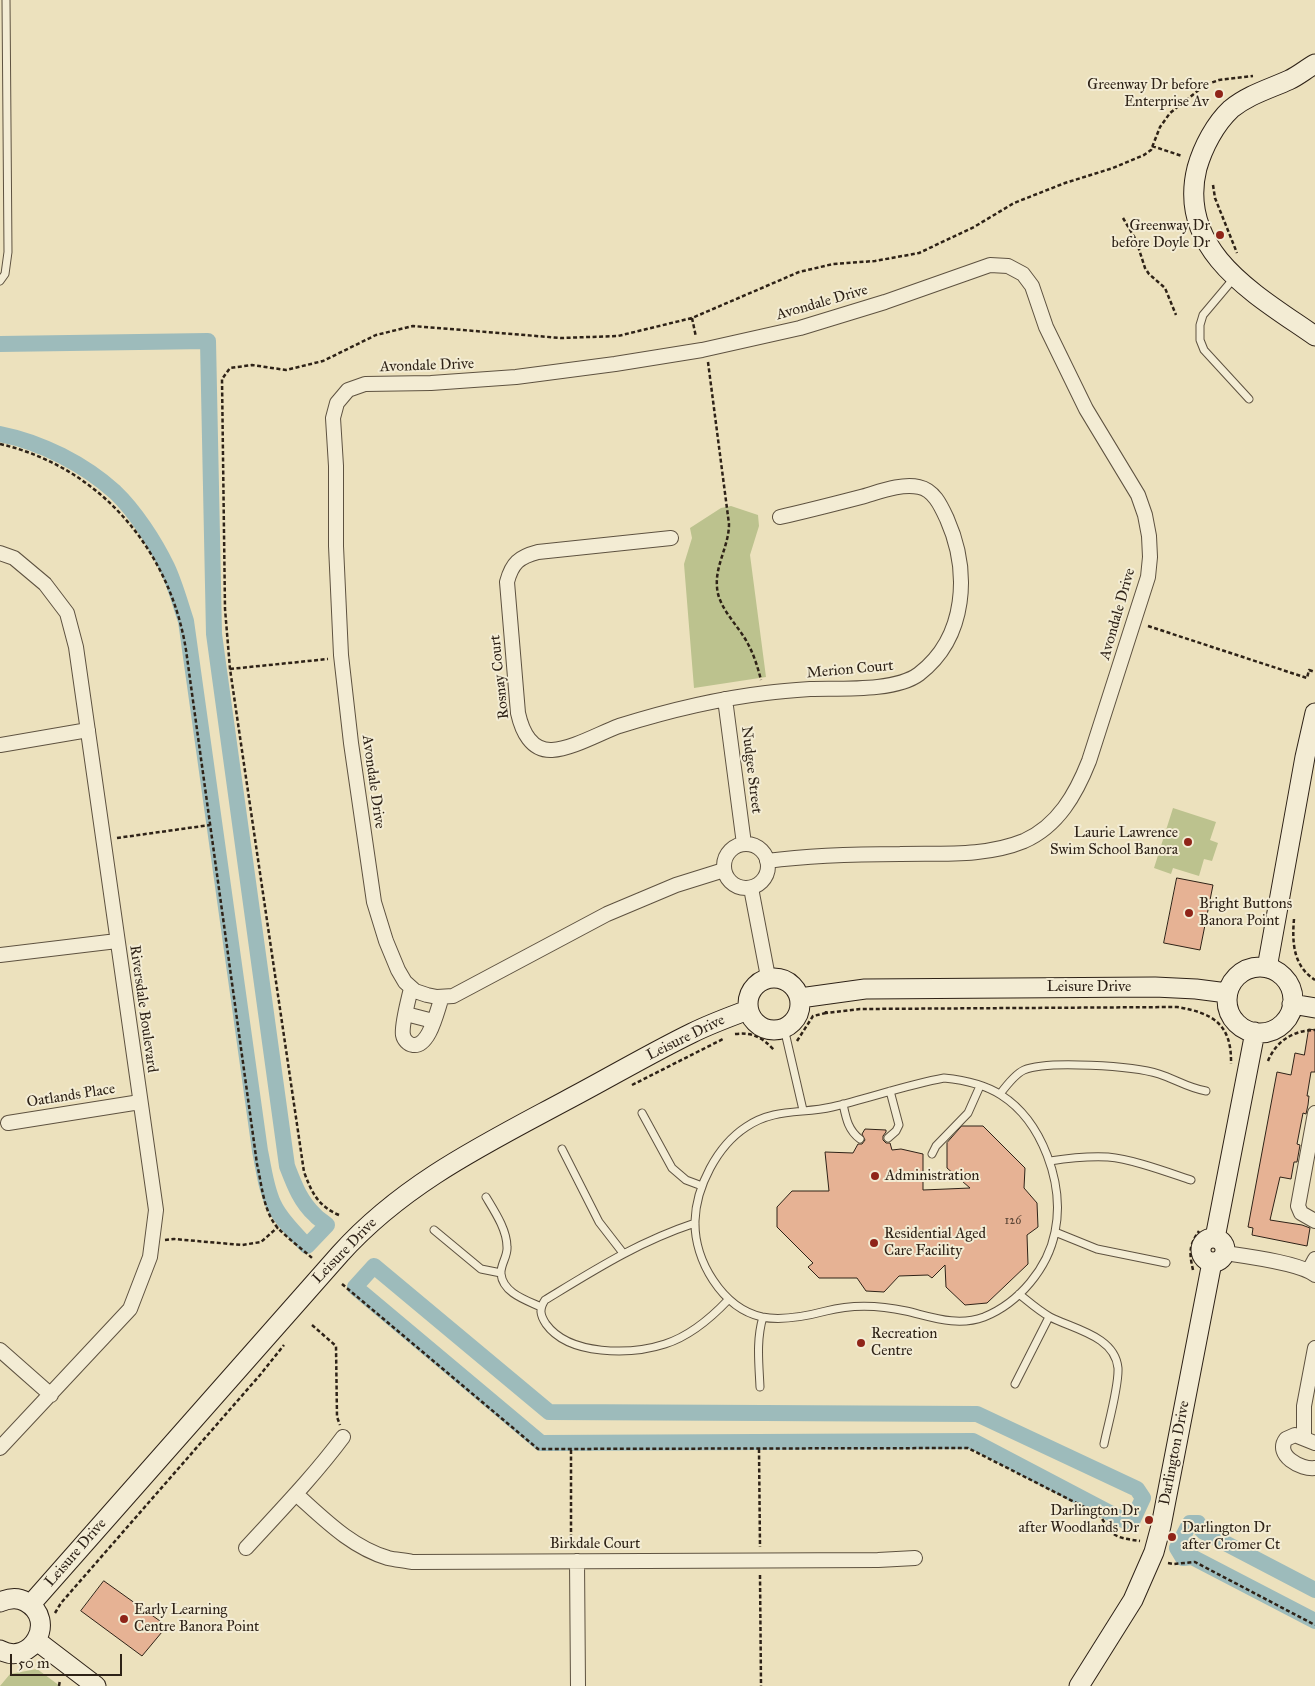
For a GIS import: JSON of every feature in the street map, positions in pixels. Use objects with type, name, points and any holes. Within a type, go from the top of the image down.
[{"type":"street","points":[[1315,64],[1291,79],[1251,96],[1223,116],[1199,161],[1194,199],[1198,222],[1214,255],[1235,277],[1261,298],[1315,336]]},
{"type":"street","name":"Avondale Drive","points":[[411,988],[402,978],[390,953],[374,902],[351,743],[342,658],[336,546],[336,466],[333,418],[337,403],[348,390],[365,384],[431,383],[516,377],[702,350],[800,328],[885,302],[990,265],[1008,266],[1023,274],[1032,286],[1046,327],[1086,409],[1138,495],[1150,536],[1148,577],[1090,761],[1080,785],[1066,807],[1048,826],[1025,841],[999,849],[968,853],[824,855],[767,861]]},
{"type":"street","name":"Merion Court","points":[[725,700],[765,693],[894,685],[917,676],[934,661],[948,640],[956,617],[962,592],[961,569],[957,547],[942,508],[929,491],[921,487],[899,487],[780,517]]},
{"type":"street","name":"Rosnay Court","points":[[671,538],[538,552],[525,556],[515,562],[507,582],[520,724],[524,734],[531,742],[539,748],[551,750],[564,748],[613,728],[648,717],[725,700]]},
{"type":"street","name":"Riversdale Boulevard","points":[[0,552],[14,558],[45,584],[67,613],[76,647],[156,1210],[150,1257],[130,1309],[0,1448]]},
{"type":"street","name":"Nudgee Street","points":[[725,700],[744,844]]},
{"type":"street","points":[[1268,968],[1305,757],[1315,713]]},
{"type":"street","points":[[0,745],[88,730]]},
{"type":"street","points":[[744,844],[756,847],[765,856],[767,861],[768,868],[763,881],[751,888],[736,886],[726,877],[724,870],[728,853],[733,848],[744,844]]},
{"type":"street","points":[[442,997],[425,1040],[418,1044],[411,1044],[406,1041],[403,1033],[411,988],[427,995],[442,997],[458,994],[606,914],[676,885],[724,870]]},
{"type":"street","points":[[751,888],[768,977]]},
{"type":"street","points":[[0,955],[117,941]]},
{"type":"street","points":[[1250,968],[1268,968],[1282,975],[1287,981],[1291,988],[1292,1004],[1286,1020],[1280,1026],[1264,1032],[1255,1032],[1239,1025],[1233,1019],[1229,1011],[1227,993],[1235,978],[1242,972],[1250,968]]},
{"type":"street","points":[[768,977],[784,979],[792,983],[800,998],[801,1008],[798,1017],[792,1024],[784,1028],[766,1029],[752,1018],[748,1010],[751,990],[768,977]]},
{"type":"street","name":"Leisure Drive","points":[[800,998],[825,1004],[865,989],[1155,987],[1227,993]]},
{"type":"street","points":[[1292,1004],[1315,1008]]},
{"type":"street","name":"Leisure Drive","points":[[31,1604],[340,1254],[383,1211],[413,1188],[459,1159],[693,1032],[748,1010]]},
{"type":"street","points":[[406,1014],[433,1021]]},
{"type":"street","name":"Darlington Drive","points":[[1079,1686],[1133,1600],[1143,1580],[1144,1548],[1161,1526],[1255,1032]]},
{"type":"street","name":"Oatlands Place","points":[[8,1123],[140,1102]]},
{"type":"street","points":[[1315,1112],[1298,1206],[1301,1213],[1315,1221]]},
{"type":"street","points":[[1213,1245],[1267,1260],[1313,1268]]},
{"type":"street","points":[[1315,1348],[1304,1406],[1309,1441],[1294,1435],[1286,1439],[1282,1445],[1284,1453],[1288,1458],[1306,1467],[1315,1468]]},
{"type":"street","points":[[0,1350],[51,1395]]},
{"type":"street","points":[[246,1548],[296,1494],[343,1437]]},
{"type":"street","name":"Birkdale Court","points":[[296,1494],[335,1529],[361,1547],[389,1558],[412,1562],[878,1560],[915,1558]]},
{"type":"street","points":[[574,1561],[578,1686]]},
{"type":"street","points":[[0,1602],[14,1598],[31,1604],[40,1618],[41,1625],[37,1641],[22,1652],[13,1654],[0,1650]]},
{"type":"street","points":[[37,1641],[96,1686]]},
{"type":"lane","points":[[0,280],[4,274],[8,252],[6,0]]},
{"type":"lane","points":[[1235,277],[1203,315],[1200,340],[1204,350],[1249,399]]},
{"type":"lane","points":[[784,1028],[803,1110]]},
{"type":"lane","points":[[1000,1094],[1023,1070],[1056,1066],[1103,1066],[1137,1069],[1158,1074],[1193,1089],[1206,1091]]},
{"type":"lane","points":[[944,1078],[967,1080],[1000,1094],[1012,1103],[1027,1119],[1042,1142],[1050,1161],[1055,1182],[1057,1208],[1055,1232],[1035,1277],[1019,1294],[1002,1307],[983,1317],[959,1322],[942,1321],[904,1311],[863,1306],[836,1308],[809,1315],[783,1318],[763,1317],[750,1313],[728,1300],[713,1281],[698,1242],[695,1223],[702,1186],[725,1145],[745,1127],[770,1116],[803,1110],[828,1108],[914,1084],[944,1078]]},
{"type":"lane","points":[[932,1154],[936,1146],[968,1112],[980,1086]]},
{"type":"lane","points":[[888,1138],[896,1131],[899,1124],[890,1091]]},
{"type":"lane","points":[[843,1104],[847,1121],[853,1133],[860,1138]]},
{"type":"lane","points":[[642,1113],[672,1168],[686,1180],[702,1186]]},
{"type":"lane","points":[[562,1150],[599,1222],[622,1253]]},
{"type":"lane","points":[[1050,1161],[1068,1158],[1110,1157],[1152,1167],[1190,1180]]},
{"type":"lane","points":[[486,1198],[499,1220],[506,1238],[508,1249],[501,1273],[506,1285],[514,1295],[541,1307]]},
{"type":"lane","points":[[695,1223],[656,1237],[622,1253],[545,1300],[541,1307],[541,1317],[550,1329],[563,1340],[583,1348],[615,1350],[649,1348],[666,1344],[697,1328],[728,1300]]},
{"type":"lane","points":[[434,1230],[481,1269],[501,1273]]},
{"type":"lane","points":[[1055,1232],[1097,1249],[1166,1263]]},
{"type":"lane","points":[[1019,1294],[1049,1317],[1102,1342],[1110,1349],[1114,1356],[1118,1367],[1117,1379],[1104,1444]]},
{"type":"lane","points":[[760,1387],[758,1348],[763,1317]]},
{"type":"lane","points":[[1015,1384],[1049,1317]]},
{"type":"path","points":[[339,1215],[326,1209],[311,1191],[304,1172],[230,669],[225,609],[222,379],[230,368],[252,365],[286,370],[323,361],[376,335],[413,326],[561,338],[618,336],[692,318],[798,272],[833,264],[875,262],[919,253],[974,227],[1014,204],[1065,183],[1113,168],[1144,155],[1151,150],[1160,127],[1170,113],[1205,85],[1219,80],[1254,75]]},
{"type":"path","points":[[1152,146],[1182,156]]},
{"type":"path","points":[[1212,181],[1215,198],[1239,258]]},
{"type":"path","points":[[1123,218],[1136,240],[1145,268],[1167,291],[1176,315]]},
{"type":"path","points":[[692,318],[697,340],[708,360],[729,524],[727,544],[718,570],[718,593],[722,603],[751,649],[765,693]]},
{"type":"path","points":[[0,444],[31,454],[56,465],[111,503],[145,544],[157,563],[172,596],[186,650],[257,1164],[266,1205],[278,1227],[312,1258]]},
{"type":"path","points":[[1134,622],[1307,678],[1309,670],[1315,672]]},
{"type":"path","points":[[230,669],[342,658]]},
{"type":"path","points":[[1294,918],[1293,938],[1296,957],[1301,967],[1315,980]]},
{"type":"path","points":[[795,1044],[813,1016],[825,1004],[860,1008],[1177,1007],[1197,1010],[1214,1018],[1224,1029],[1230,1047],[1230,1068]]},
{"type":"path","points":[[1266,1064],[1274,1049],[1286,1038],[1303,1030],[1315,1030]]},
{"type":"path","points":[[732,1034],[747,1032],[759,1037],[774,1050]]},
{"type":"path","points":[[628,1087],[724,1039]]},
{"type":"path","points":[[152,1243],[174,1239],[242,1245],[251,1244],[261,1242],[278,1227]]},
{"type":"path","points":[[1193,1275],[1190,1247],[1213,1245]]},
{"type":"path","points":[[342,1284],[540,1450],[968,1448],[1098,1514],[1113,1534],[1144,1548],[1165,1562],[1170,1564],[1195,1562],[1315,1625]]},
{"type":"path","points":[[312,1325],[336,1346],[337,1417],[343,1437]]},
{"type":"path","points":[[54,1614],[61,1603],[260,1375],[288,1340]]},
{"type":"path","points":[[571,1450],[574,1561]]},
{"type":"path","points":[[1143,1534],[1144,1548]]},
{"type":"path","points":[[59,1686],[60,1678]]},
{"type":"green space","points":[[731,506],[758,515],[759,526],[750,555],[766,677],[694,688],[684,564],[692,538],[690,528],[721,508]]},
{"type":"green space","name":"Laurie Lawrence Swim School Banora","points":[[1173,808],[1216,822],[1210,840],[1218,843],[1212,861],[1204,859],[1199,876],[1173,868],[1171,874],[1154,868]]},
{"type":"green space","points":[[37,1669],[60,1686],[0,1686],[10,1674]]},
{"type":"building","name":"Bright Buttons Banora Point","points":[[1177,878],[1213,885],[1200,950],[1164,943]]},
{"type":"building","points":[[1309,1029],[1315,1030],[1315,1072],[1311,1072],[1307,1096],[1309,1096],[1308,1105],[1306,1114],[1303,1113],[1297,1144],[1300,1145],[1297,1162],[1294,1162],[1291,1179],[1280,1177],[1270,1220],[1310,1228],[1307,1246],[1252,1235],[1253,1228],[1248,1227],[1277,1072],[1291,1075],[1295,1053],[1304,1055]]},
{"type":"building","points":[[962,1126],[983,1126],[1025,1168],[1024,1188],[1037,1203],[1038,1227],[1027,1235],[1028,1264],[987,1303],[965,1305],[946,1287],[945,1265],[932,1278],[928,1275],[899,1276],[884,1292],[866,1291],[857,1278],[819,1278],[808,1267],[813,1263],[777,1227],[777,1207],[792,1191],[829,1191],[825,1152],[853,1153],[858,1144],[862,1144],[865,1140],[862,1134],[865,1129],[886,1130],[883,1140],[886,1143],[890,1143],[892,1150],[901,1149],[923,1154],[923,1190],[970,1188],[947,1168],[947,1143]]},
{"type":"building","name":"Early Learning Centre Banora Point","points":[[104,1581],[167,1626],[142,1656],[81,1611]]},
{"type":"waterway","points":[[0,344],[208,341],[214,634],[287,1166],[305,1204],[327,1225],[307,1246],[286,1223],[275,1207],[269,1194],[264,1172],[186,621],[172,580],[151,537],[130,508],[115,492],[76,463],[31,442],[0,434]]},
{"type":"waterway","points":[[374,1266],[549,1412],[977,1414],[1137,1489],[1143,1498],[1131,1524],[973,1441],[541,1443],[355,1287],[374,1266]]},
{"type":"waterway","points":[[1315,1590],[1204,1532],[1198,1523],[1190,1523],[1177,1548],[1183,1558],[1192,1557],[1315,1621]]},
{"type":"place","name":"Greenway Dr before Enterprise Av","points":[[1219,94]]},
{"type":"place","name":"Greenway Dr before Doyle Dr","points":[[1220,235]]},
{"type":"place","name":"Laurie Lawrence Swim School Banora","points":[[1188,842]]},
{"type":"place","name":"Bright Buttons Banora Point","points":[[1189,913]]},
{"type":"place","name":"Administration","points":[[875,1176]]},
{"type":"place","name":"Residential Aged Care Facility","points":[[874,1243]]},
{"type":"place","name":"Recreation Centre","points":[[861,1343]]},
{"type":"place","name":"Darlington Dr after Woodlands Dr","points":[[1149,1520]]},
{"type":"place","name":"Darlington Dr after Cromer Ct","points":[[1172,1537]]},
{"type":"place","name":"Early Learning Centre Banora Point","points":[[124,1619]]}]
